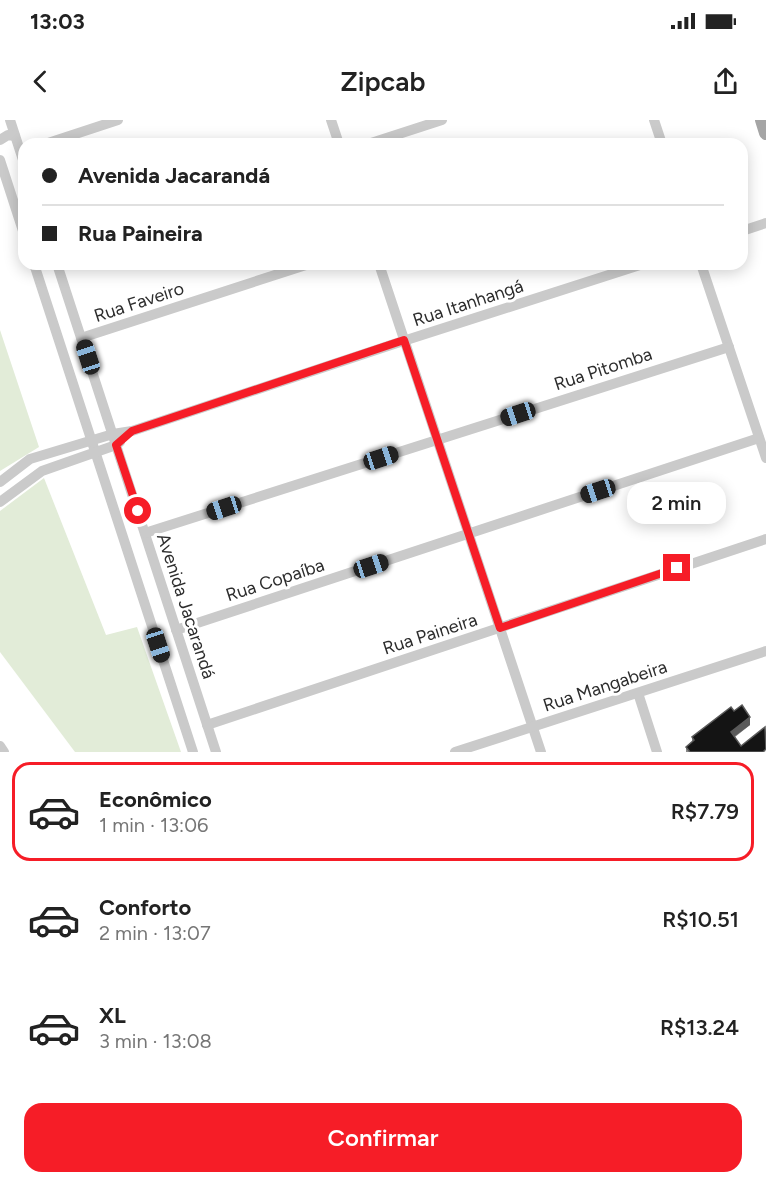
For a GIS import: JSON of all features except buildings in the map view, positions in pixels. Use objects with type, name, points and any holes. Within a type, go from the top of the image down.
[{"type":"main road","points":[[762,120],[766,134]]},
{"type":"street","points":[[10,120],[18,143]]},
{"type":"street","points":[[63,138],[118,120]]},
{"type":"street","points":[[331,120],[337,138]]},
{"type":"street","points":[[386,138],[442,120]]},
{"type":"street","points":[[654,120],[660,138]]},
{"type":"street","points":[[0,140],[9,135],[15,136]]},
{"type":"street","points":[[0,160],[18,216]]},
{"type":"street","points":[[748,229],[766,223]]},
{"type":"street","points":[[36,270],[193,752]]},
{"type":"street","name":"Avenida Jacarandá","points":[[59,270],[216,752]]},
{"type":"street","name":"Rua Faveiro","points":[[81,338],[291,270]]},
{"type":"street","points":[[381,270],[541,752]]},
{"type":"street","name":"Rua Itanhangá","points":[[0,482],[30,459],[91,440],[132,431],[404,340],[624,270]]},
{"type":"street","points":[[704,270],[766,458]]},
{"type":"street","name":"Rua Pitomba","points":[[145,533],[729,347]]},
{"type":"street","name":"Rua Itanhangá","points":[[0,502],[42,471],[116,445],[132,431]]},
{"type":"street","name":"Rua Copaíba","points":[[176,630],[759,438]]},
{"type":"street","name":"Rua Paineira","points":[[207,725],[766,539]]},
{"type":"street","name":"Rua Mangabeira","points":[[455,752],[766,651]]},
{"type":"street","points":[[638,693],[657,752]]},
{"type":"street","points":[[0,746],[4,752]]},
{"type":"green space","points":[[0,330],[39,447],[0,471]]},
{"type":"green space","points":[[44,478],[106,635],[137,627],[181,752],[75,752],[0,652],[0,511]]},
{"type":"route","points":[[138,511],[116,445],[132,431],[404,340],[500,628],[677,568]]}]
